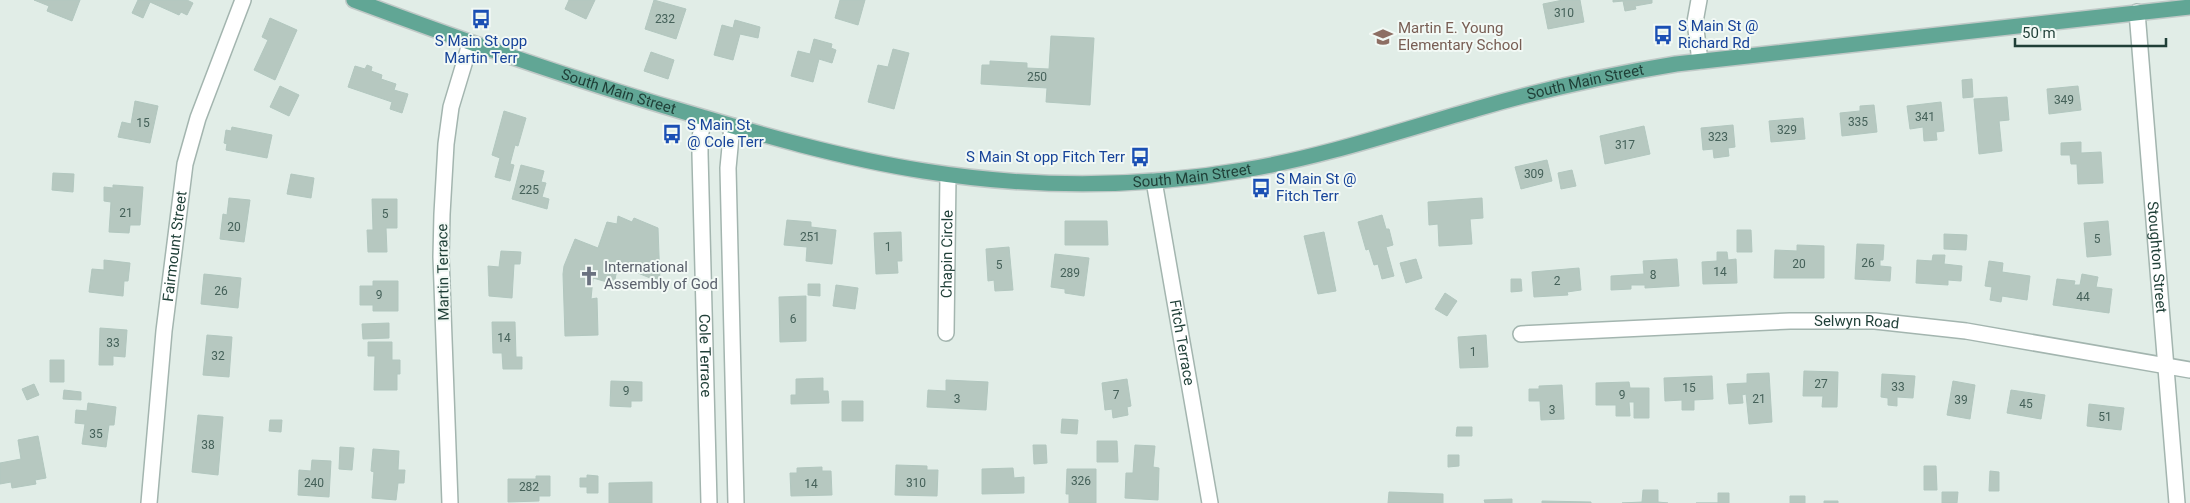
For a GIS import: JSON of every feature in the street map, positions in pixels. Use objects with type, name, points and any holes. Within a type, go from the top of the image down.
[{"type":"main road","name":"South Main Street","points":[[354,0],[470,44],[590,83],[732,126],[856,158],[948,175],[1051,183],[1100,184],[1154,181],[1242,171],[1296,160],[1543,91],[1632,71],[1700,61],[2190,7]]},
{"type":"street","name":"Fairmount Street","points":[[149,503],[164,331],[185,164],[198,118],[243,0]]},
{"type":"street","points":[[1699,0],[1695,22],[1700,61]]},
{"type":"street","name":"Stoughton Street","points":[[2137,12],[2176,503]]},
{"type":"street","name":"Martin Terrace","points":[[450,503],[442,270],[442,214],[446,144],[451,108],[470,44]]},
{"type":"street","name":"Cole Terrace","points":[[704,118],[700,146],[709,503]]},
{"type":"street","name":"Cole Terrace","points":[[732,126],[728,168],[736,503]]},
{"type":"street","name":"Chapin Circle","points":[[946,333],[948,175]]},
{"type":"street","name":"Fitch Terrace","points":[[1154,181],[1210,503]]},
{"type":"street","name":"Selwyn Road","points":[[1521,334],[1790,321],[1875,320],[1966,331],[2190,370]]},
{"type":"building","points":[[34,0],[80,0],[72,21],[47,11],[49,6]]},
{"type":"building","points":[[138,0],[187,0],[193,3],[187,15],[181,12],[179,15],[150,2],[143,18],[132,13]]},
{"type":"building","points":[[569,0],[595,0],[586,19],[565,9]]},
{"type":"building","points":[[654,0],[686,9],[676,39],[645,29]]},
{"type":"building","points":[[840,0],[865,0],[858,25],[835,18]]},
{"type":"building","points":[[1563,0],[1580,0],[1584,22],[1548,29],[1543,4]]},
{"type":"building","points":[[1613,0],[1652,0],[1652,3],[1635,6],[1636,9],[1625,11],[1623,1],[1613,2]]},
{"type":"building","points":[[270,18],[297,30],[275,80],[254,70],[268,40],[262,37]]},
{"type":"building","points":[[735,20],[760,27],[758,38],[740,34],[733,60],[714,55],[722,25],[733,28]]},
{"type":"building","points":[[1051,36],[1094,38],[1090,105],[1046,102],[1047,88],[981,84],[982,65],[990,65],[990,61],[1027,63],[1027,68],[1049,69]]},
{"type":"building","points":[[814,39],[832,44],[831,48],[836,50],[832,63],[819,59],[813,82],[791,76],[798,51],[810,54]]},
{"type":"building","points":[[893,49],[909,53],[894,109],[868,102],[878,65],[888,67]]},
{"type":"building","points":[[651,52],[674,60],[668,79],[644,71]]},
{"type":"building","points":[[367,65],[372,67],[371,71],[382,75],[381,79],[396,84],[394,90],[408,94],[402,113],[390,109],[392,102],[348,87],[355,66],[365,69]]},
{"type":"building","points":[[1972,79],[1973,97],[1963,98],[1962,80]]},
{"type":"building","points":[[280,86],[299,95],[289,116],[270,107]]},
{"type":"building","points":[[2078,86],[2081,110],[2049,114],[2047,89]]},
{"type":"building","points":[[2007,97],[2009,120],[1999,121],[2002,151],[1979,154],[1974,99]]},
{"type":"building","points":[[135,101],[158,106],[150,143],[118,137],[122,122],[131,124]]},
{"type":"building","points":[[1941,102],[1944,131],[1936,132],[1937,140],[1924,141],[1923,127],[1910,129],[1907,106]]},
{"type":"building","points":[[1874,105],[1877,132],[1842,136],[1840,113],[1860,111],[1860,106]]},
{"type":"building","points":[[504,111],[526,118],[518,146],[515,145],[510,164],[514,165],[510,181],[495,177],[500,158],[492,155]]},
{"type":"building","points":[[1803,118],[1805,139],[1771,142],[1769,121]]},
{"type":"building","points":[[1733,125],[1735,147],[1728,148],[1729,156],[1714,158],[1713,149],[1703,150],[1701,128]]},
{"type":"building","points":[[1644,126],[1650,154],[1605,164],[1600,136]]},
{"type":"building","points":[[232,127],[272,135],[267,158],[226,150],[227,144],[224,143],[226,130],[231,131]]},
{"type":"building","points":[[2081,142],[2081,153],[2101,152],[2103,183],[2078,184],[2077,164],[2071,164],[2070,155],[2061,155],[2061,143]]},
{"type":"building","points":[[1547,160],[1552,181],[1521,189],[1515,167]]},
{"type":"building","points":[[521,165],[544,171],[541,182],[546,183],[542,197],[549,199],[547,209],[512,199]]},
{"type":"building","points":[[1572,170],[1576,186],[1561,189],[1558,173]]},
{"type":"building","points":[[53,173],[74,174],[73,192],[52,190]]},
{"type":"building","points":[[291,174],[314,178],[311,198],[287,194]]},
{"type":"building","points":[[113,185],[143,187],[140,225],[130,225],[129,233],[109,232],[111,202],[104,201],[104,187],[113,188]]},
{"type":"building","points":[[229,198],[250,200],[244,242],[220,239],[223,214],[227,215]]},
{"type":"building","points":[[1482,198],[1483,218],[1470,219],[1472,244],[1439,246],[1438,224],[1429,225],[1428,202]]},
{"type":"building","points":[[372,199],[397,199],[397,228],[386,228],[387,252],[368,252],[367,230],[373,230]]},
{"type":"building","points":[[1382,215],[1386,229],[1389,229],[1393,245],[1386,247],[1394,276],[1382,279],[1378,264],[1374,265],[1369,249],[1366,250],[1358,222]]},
{"type":"building","name":"International Assembly of God","points":[[618,216],[632,222],[634,218],[658,228],[660,282],[618,265],[614,284],[593,278],[591,299],[597,298],[598,335],[565,336],[563,274],[564,266],[575,239],[598,248],[607,222],[617,224]]},
{"type":"building","points":[[787,220],[811,222],[811,227],[836,230],[832,264],[806,261],[807,247],[784,245]]},
{"type":"building","points":[[1065,221],[1107,221],[1108,245],[1065,245]]},
{"type":"building","points":[[2108,221],[2111,255],[2087,257],[2084,223]]},
{"type":"building","points":[[1737,230],[1751,230],[1752,252],[1737,252]]},
{"type":"building","points":[[901,232],[902,261],[897,261],[898,273],[876,274],[874,233]]},
{"type":"building","points":[[1324,232],[1336,291],[1318,294],[1304,236]]},
{"type":"building","points":[[1944,234],[1967,235],[1966,250],[1944,249]]},
{"type":"building","points":[[1857,244],[1884,245],[1883,260],[1880,260],[1880,266],[1891,267],[1890,281],[1855,279]]},
{"type":"building","points":[[1797,245],[1824,246],[1824,278],[1774,278],[1775,250],[1797,251]]},
{"type":"building","points":[[1009,247],[1013,290],[995,291],[994,280],[988,281],[986,249]]},
{"type":"building","points":[[501,251],[521,252],[520,264],[514,264],[512,298],[489,296],[488,266],[499,267]]},
{"type":"building","points":[[1717,252],[1727,252],[1728,260],[1736,259],[1737,283],[1703,284],[1702,262],[1717,261]]},
{"type":"building","points":[[1055,254],[1089,258],[1084,296],[1065,293],[1065,289],[1051,287]]},
{"type":"building","points":[[1933,255],[1945,255],[1944,264],[1962,266],[1961,281],[1948,280],[1948,285],[1916,283],[1917,260],[1932,261]]},
{"type":"building","points":[[1416,259],[1422,278],[1406,283],[1400,263]]},
{"type":"building","points":[[1677,259],[1679,286],[1645,288],[1645,285],[1631,285],[1631,289],[1611,290],[1611,276],[1644,274],[1643,261]]},
{"type":"building","points":[[104,260],[130,263],[128,281],[124,281],[123,296],[89,292],[92,269],[104,270]]},
{"type":"building","points":[[1989,261],[2003,263],[2002,272],[2030,276],[2027,300],[2002,296],[2001,302],[1990,300],[1992,287],[1985,286]]},
{"type":"building","points":[[1579,268],[1581,290],[1567,292],[1568,295],[1534,297],[1532,272]]},
{"type":"building","points":[[204,274],[241,278],[238,308],[201,304]]},
{"type":"building","points":[[2082,274],[2098,277],[2096,287],[2112,289],[2109,313],[2053,305],[2057,279],[2075,281],[2074,285],[2080,285]]},
{"type":"building","points":[[1511,279],[1521,279],[1522,291],[1511,292]]},
{"type":"building","points":[[373,281],[398,281],[398,311],[373,311],[373,305],[360,305],[360,286],[373,286]]},
{"type":"building","points":[[808,284],[820,284],[820,296],[808,295]]},
{"type":"building","points":[[836,285],[858,288],[855,309],[833,306]]},
{"type":"building","points":[[1445,293],[1457,301],[1447,316],[1435,309]]},
{"type":"building","points":[[806,296],[806,341],[780,342],[779,297]]},
{"type":"building","points":[[492,322],[515,322],[516,357],[522,357],[522,369],[503,369],[502,353],[493,353]]},
{"type":"building","points":[[389,323],[389,338],[363,339],[362,324]]},
{"type":"building","points":[[100,328],[127,330],[125,357],[113,356],[113,365],[99,365]]},
{"type":"building","points":[[207,335],[232,337],[229,377],[203,375]]},
{"type":"building","points":[[1486,335],[1488,367],[1460,368],[1458,337]]},
{"type":"building","points":[[368,342],[392,342],[392,360],[400,360],[400,374],[397,374],[397,390],[374,390],[375,356],[368,356]]},
{"type":"building","points":[[50,360],[64,360],[64,382],[50,382]]},
{"type":"building","points":[[1804,371],[1838,372],[1837,407],[1822,407],[1823,396],[1803,396]]},
{"type":"building","points":[[1769,373],[1772,422],[1749,424],[1746,394],[1742,395],[1743,403],[1729,404],[1727,384],[1747,383],[1747,374]]},
{"type":"building","points":[[1882,374],[1915,376],[1913,398],[1897,397],[1897,406],[1888,405],[1888,398],[1881,397]]},
{"type":"building","points":[[1712,376],[1713,399],[1694,400],[1694,410],[1682,410],[1682,400],[1665,401],[1664,378]]},
{"type":"building","points":[[823,378],[823,391],[828,391],[829,403],[791,404],[791,395],[796,395],[796,379]]},
{"type":"building","points":[[1127,379],[1131,406],[1127,407],[1128,415],[1113,418],[1112,409],[1105,410],[1102,383]]},
{"type":"building","points":[[946,380],[988,382],[986,410],[927,407],[928,390],[946,391]]},
{"type":"building","points":[[611,381],[642,382],[642,401],[631,401],[631,407],[610,406]]},
{"type":"building","points":[[1953,381],[1975,385],[1970,419],[1947,415]]},
{"type":"building","points":[[1629,382],[1630,388],[1649,388],[1649,418],[1634,418],[1634,402],[1629,402],[1630,416],[1616,416],[1616,405],[1596,405],[1596,383]]},
{"type":"building","points":[[34,384],[39,395],[27,400],[22,389]]},
{"type":"building","points":[[1562,385],[1564,419],[1541,420],[1540,401],[1529,401],[1529,389],[1539,389],[1539,386]]},
{"type":"building","points":[[64,390],[81,392],[81,400],[63,399]]},
{"type":"building","points":[[2011,390],[2045,395],[2041,419],[2007,413]]},
{"type":"building","points":[[842,401],[863,401],[863,421],[842,421]]},
{"type":"building","points":[[88,403],[116,407],[114,425],[109,425],[106,447],[82,444],[85,424],[75,423],[76,410],[87,411]]},
{"type":"building","points":[[2089,404],[2124,408],[2121,430],[2087,426]]},
{"type":"building","points":[[198,415],[223,417],[218,475],[192,472]]},
{"type":"building","points":[[1062,419],[1078,420],[1077,434],[1061,433]]},
{"type":"building","points":[[270,420],[282,420],[281,432],[269,431]]},
{"type":"building","points":[[1457,427],[1472,427],[1472,436],[1456,436]]},
{"type":"building","points":[[38,436],[46,478],[35,480],[36,484],[12,488],[11,482],[0,484],[0,463],[21,459],[18,440]]},
{"type":"building","points":[[1097,441],[1117,441],[1118,462],[1097,462]]},
{"type":"building","points":[[1033,445],[1046,445],[1047,463],[1034,464]]},
{"type":"building","points":[[1135,445],[1155,446],[1153,467],[1159,468],[1158,500],[1125,498],[1126,473],[1133,473]]},
{"type":"building","points":[[340,447],[354,448],[352,470],[339,469]]},
{"type":"building","points":[[373,449],[399,451],[398,470],[405,470],[404,483],[398,483],[396,500],[372,498],[374,472],[371,471]]},
{"type":"building","points":[[1448,455],[1459,455],[1459,466],[1448,467]]},
{"type":"building","points":[[312,460],[331,461],[329,497],[298,495],[299,470],[311,471]]},
{"type":"building","points":[[896,465],[927,466],[927,470],[938,470],[937,496],[895,495]]},
{"type":"building","points":[[1924,466],[1936,466],[1937,490],[1924,490]]},
{"type":"building","points":[[822,467],[822,471],[831,471],[832,495],[791,496],[790,473],[797,473],[797,468]]},
{"type":"building","points":[[1013,468],[1014,478],[1024,477],[1024,493],[982,494],[982,469]]},
{"type":"building","points":[[1067,469],[1096,469],[1096,503],[1069,503],[1069,494],[1066,494]]},
{"type":"building","points":[[1990,471],[1999,472],[1999,491],[1989,491]]},
{"type":"building","points":[[587,475],[598,476],[598,493],[587,493],[587,487],[580,487],[580,478],[587,478]]},
{"type":"building","points":[[536,476],[550,476],[550,496],[539,496],[539,501],[508,502],[508,479],[536,479]]},
{"type":"building","points":[[652,482],[652,503],[609,503],[609,483]]},
{"type":"building","points":[[1643,490],[1658,490],[1658,502],[1668,503],[1622,503],[1642,502]]},
{"type":"building","points":[[1389,492],[1443,494],[1443,503],[1388,503]]},
{"type":"building","points":[[1942,492],[1958,492],[1957,503],[1942,503]]},
{"type":"building","points":[[1718,493],[1729,493],[1729,503],[1718,503]]},
{"type":"building","points":[[1790,496],[1805,496],[1805,503],[1790,503]]},
{"type":"building","points":[[1512,499],[1512,503],[1485,503],[1484,500]]},
{"type":"building","points":[[1542,501],[1591,502],[1591,503],[1542,503]]},
{"type":"building","points":[[1824,501],[1838,501],[1838,503],[1824,503]]},
{"type":"place","name":"S Main St opp Martin Terr","points":[[481,19]]},
{"type":"place","name":"S Main St @ Richard Rd","points":[[1663,35]]},
{"type":"place","name":"Martin E. Young Elementary School","points":[[1383,37]]},
{"type":"place","name":"S Main St @ Cole Terr","points":[[672,134]]},
{"type":"place","name":"S Main St opp Fitch Terr","points":[[1140,157]]},
{"type":"place","name":"S Main St @ Fitch Terr","points":[[1261,188]]},
{"type":"place","name":"International Assembly of God","points":[[589,276]]}]
